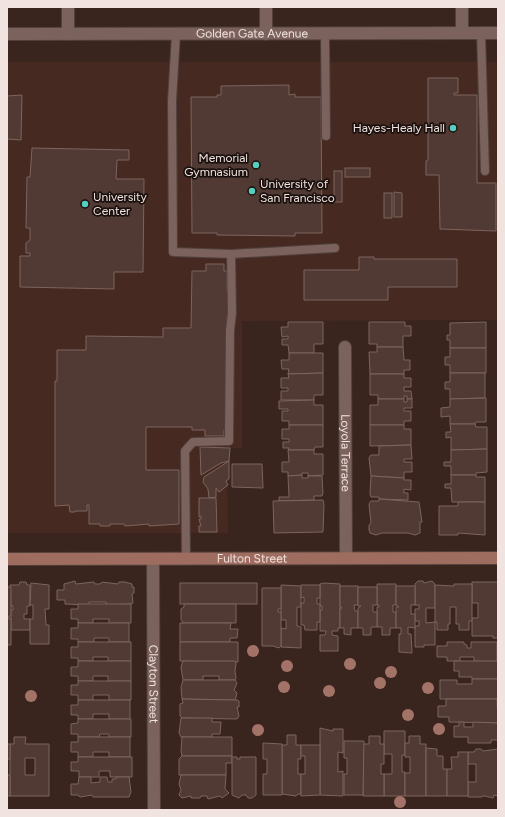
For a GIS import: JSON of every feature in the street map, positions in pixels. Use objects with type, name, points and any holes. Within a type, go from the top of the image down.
[{"type":"main road","name":"Fulton Street","points":[[7,559],[498,558]]},
{"type":"street","points":[[68,7],[68,34]]},
{"type":"street","points":[[266,7],[266,34]]},
{"type":"street","points":[[462,7],[462,34]]},
{"type":"street","name":"Golden Gate Avenue","points":[[7,34],[498,33]]},
{"type":"street","name":"Loyola Terrace","points":[[345,347],[346,558]]},
{"type":"street","name":"Clayton Street","points":[[153,559],[154,810]]},
{"type":"lane","points":[[481,33],[485,171]]},
{"type":"lane","points":[[176,34],[172,101],[173,252],[231,254],[335,248]]},
{"type":"lane","points":[[325,34],[326,136]]},
{"type":"lane","points":[[186,559],[185,451],[193,442],[229,441],[230,330],[232,313],[231,254]]},
{"type":"shaded area","name":"University of San Francisco","points":[[7,62],[498,62],[498,320],[242,321],[242,448],[227,448],[228,533],[7,533]]},
{"type":"building","name":"Hayes-Healy Hall","points":[[428,78],[458,78],[458,93],[454,93],[454,95],[477,95],[477,183],[496,183],[496,231],[440,229],[439,175],[426,175],[426,161],[428,160]]},
{"type":"building","name":"Memorial Gymnasium","points":[[289,85],[289,95],[295,94],[295,97],[321,97],[322,233],[295,233],[295,236],[217,235],[217,233],[192,233],[191,97],[217,97],[217,95],[221,95],[221,86]]},
{"type":"building","points":[[22,95],[21,140],[7,139],[7,96]]},
{"type":"building","name":"University Center","points":[[32,148],[129,150],[129,160],[117,160],[116,179],[144,179],[143,272],[114,272],[114,289],[20,287],[20,256],[30,256],[30,253],[26,253],[26,243],[30,240],[30,228],[26,228],[27,177],[30,177]]},
{"type":"building","points":[[345,168],[370,168],[370,177],[345,177]]},
{"type":"building","points":[[334,171],[342,171],[342,202],[334,202]]},
{"type":"building","points":[[394,192],[402,193],[402,217],[394,217]]},
{"type":"building","points":[[384,193],[392,193],[392,218],[384,218]]},
{"type":"building","points":[[359,257],[374,257],[374,259],[457,259],[457,287],[388,287],[388,300],[304,300],[304,270],[359,270]]},
{"type":"building","points":[[206,264],[224,264],[224,271],[227,271],[227,291],[230,291],[230,316],[227,316],[227,430],[224,430],[224,436],[205,436],[205,430],[192,430],[192,427],[146,427],[146,470],[179,470],[179,524],[125,526],[124,524],[110,524],[110,526],[100,526],[100,524],[89,524],[89,505],[87,505],[87,511],[75,512],[70,512],[69,505],[55,506],[55,381],[57,381],[57,350],[86,350],[86,336],[163,337],[163,328],[191,328],[192,271],[206,271]]},
{"type":"building","points":[[288,322],[323,322],[323,344],[314,344],[314,353],[289,353],[288,345],[282,345],[282,339],[288,339],[288,336],[282,337],[281,327],[288,327]]},
{"type":"building","points":[[369,322],[405,322],[405,326],[411,326],[411,336],[403,336],[403,347],[377,347],[377,344],[369,344]]},
{"type":"building","points":[[486,322],[486,348],[450,348],[450,340],[447,340],[447,335],[450,335],[450,323]]},
{"type":"building","points":[[377,347],[403,347],[404,360],[410,360],[410,370],[404,370],[404,374],[370,374],[369,352],[377,352]]},
{"type":"building","points":[[450,348],[486,348],[486,373],[450,373],[450,365],[445,365],[445,357],[450,357]]},
{"type":"building","points":[[289,353],[323,353],[323,373],[288,374],[289,369],[282,369],[281,360],[289,360]]},
{"type":"building","points":[[323,373],[323,395],[314,395],[314,400],[281,400],[281,391],[288,391],[288,388],[281,388],[281,378],[289,378],[288,374]]},
{"type":"building","points":[[450,373],[485,373],[485,398],[450,399],[450,389],[445,389],[445,382],[450,382]]},
{"type":"building","points":[[370,374],[404,374],[404,378],[411,378],[411,387],[404,387],[404,391],[411,391],[412,399],[407,399],[407,396],[404,396],[404,399],[378,399],[378,395],[370,395]]},
{"type":"building","points":[[486,398],[486,422],[476,422],[475,424],[450,424],[450,416],[441,417],[441,408],[450,407],[450,399]]},
{"type":"building","points":[[378,399],[404,399],[404,402],[407,402],[407,399],[412,399],[412,408],[404,408],[404,411],[411,411],[411,421],[404,421],[404,425],[370,425],[370,405],[378,405]]},
{"type":"building","points":[[314,400],[314,405],[323,405],[323,425],[289,425],[289,421],[282,421],[282,411],[288,411],[288,409],[279,409],[279,401]]},
{"type":"building","points":[[450,424],[475,424],[476,427],[487,427],[487,449],[451,450],[451,437],[446,438],[446,432],[451,432]]},
{"type":"building","points":[[289,425],[323,425],[323,447],[315,447],[314,450],[288,450],[289,448],[283,448],[283,442],[289,442],[289,439],[282,439],[282,429],[289,429]]},
{"type":"building","points":[[370,425],[404,425],[404,429],[411,429],[411,445],[370,446]]},
{"type":"building","points":[[411,445],[412,459],[404,459],[404,462],[412,462],[412,472],[404,472],[404,478],[371,476],[369,458],[371,455],[379,455],[379,446]]},
{"type":"building","points":[[200,447],[230,448],[229,461],[221,463],[201,475]]},
{"type":"building","points":[[487,449],[487,472],[476,473],[476,475],[451,475],[451,466],[444,466],[444,462],[451,462],[451,450]]},
{"type":"building","points":[[288,450],[314,450],[314,454],[323,454],[323,475],[308,476],[308,473],[302,473],[302,475],[288,476],[288,472],[282,472],[282,462],[289,462]]},
{"type":"building","points":[[229,461],[229,479],[226,481],[228,485],[219,492],[216,488],[216,497],[209,498],[208,489],[203,482],[204,477]]},
{"type":"building","points":[[232,464],[262,464],[263,488],[232,487]]},
{"type":"building","points":[[302,475],[302,478],[308,478],[308,476],[322,476],[322,496],[314,496],[314,500],[279,501],[279,497],[289,497],[288,476]]},
{"type":"building","points":[[451,475],[476,475],[476,477],[485,477],[485,502],[452,502],[451,488],[445,488],[445,484],[451,484]]},
{"type":"building","points":[[371,476],[404,478],[404,480],[411,480],[411,490],[404,489],[404,493],[408,493],[408,500],[379,499],[379,497],[371,497]]},
{"type":"building","points":[[199,498],[216,498],[217,532],[199,532],[199,526],[201,526],[199,519],[201,519],[201,516],[199,517]]},
{"type":"building","points":[[379,499],[419,502],[422,522],[420,522],[420,533],[415,535],[408,533],[382,533],[376,535],[370,533],[369,525],[371,523],[369,504],[371,501],[379,501]]},
{"type":"building","points":[[323,500],[323,532],[274,533],[273,501]]},
{"type":"building","points":[[458,502],[485,502],[485,535],[458,533],[458,535],[439,535],[439,506],[458,506]]},
{"type":"building","points":[[75,581],[76,584],[94,582],[95,584],[100,584],[102,582],[118,584],[119,582],[125,582],[132,584],[132,587],[134,587],[134,593],[132,594],[133,603],[106,605],[106,602],[89,602],[89,605],[65,604],[65,600],[57,600],[57,590],[64,590],[64,584]]},
{"type":"building","points":[[418,581],[423,581],[424,583],[432,581],[435,584],[435,608],[426,608],[426,623],[435,622],[435,645],[424,645],[424,647],[415,647],[415,626],[419,626],[419,621],[415,621],[415,609],[419,609],[419,605],[415,605],[415,584]]},
{"type":"building","points":[[20,582],[26,582],[27,585],[30,585],[30,606],[27,606],[27,614],[24,614],[24,619],[30,619],[30,630],[11,630],[11,610],[13,610],[13,606],[11,606],[10,585],[19,585]]},
{"type":"building","points":[[472,582],[498,582],[498,638],[493,638],[493,636],[472,636],[472,618],[478,618],[478,603],[472,603]]},
{"type":"building","points":[[31,583],[49,585],[49,609],[45,609],[46,625],[49,625],[49,644],[30,644],[30,619],[33,619],[33,605],[30,605]]},
{"type":"building","points":[[180,583],[257,583],[257,604],[180,604]]},
{"type":"building","points":[[320,584],[340,584],[340,628],[338,628],[338,631],[332,631],[332,635],[338,636],[338,651],[320,651],[320,635],[325,635],[326,631],[320,631],[320,610],[322,610],[322,606],[320,606]]},
{"type":"building","points":[[377,584],[396,584],[396,605],[393,605],[393,612],[396,612],[396,628],[390,628],[390,635],[382,635],[382,627],[377,627],[377,607],[379,607],[379,605],[377,605]]},
{"type":"building","points":[[454,584],[472,584],[472,621],[469,621],[469,630],[459,630],[459,624],[456,624],[456,607],[450,607],[450,624],[448,624],[448,630],[437,630],[437,622],[435,622],[435,585],[454,586]]},
{"type":"building","points":[[281,585],[301,586],[301,607],[297,607],[297,626],[301,627],[301,648],[281,647],[281,628],[286,629],[286,620],[281,620]]},
{"type":"building","points":[[301,585],[320,585],[320,598],[317,598],[317,604],[320,604],[320,622],[317,622],[317,630],[305,630],[304,625],[301,625],[301,603],[304,603],[304,597],[301,598]]},
{"type":"building","points":[[340,586],[358,586],[358,605],[354,605],[355,611],[358,611],[358,628],[351,628],[351,635],[344,634],[344,628],[340,628],[340,608],[342,608],[340,606]]},
{"type":"building","points":[[396,586],[415,586],[415,605],[411,605],[411,614],[415,614],[415,628],[408,627],[408,634],[411,634],[412,653],[399,652],[399,634],[401,634],[401,628],[396,628],[396,607],[399,607],[396,605]]},
{"type":"building","points":[[7,587],[11,587],[11,616],[9,616],[9,619],[11,619],[11,645],[7,645]]},
{"type":"building","points":[[358,587],[377,587],[377,605],[373,605],[373,612],[377,612],[377,627],[371,627],[371,635],[363,635],[363,628],[358,628],[358,608],[361,606],[358,606]]},
{"type":"building","points":[[262,588],[281,588],[281,609],[278,609],[278,612],[281,612],[281,646],[279,648],[273,646],[262,646]]},
{"type":"building","points":[[78,604],[131,604],[131,623],[109,623],[109,619],[93,619],[93,623],[78,623],[78,619],[71,619],[71,609],[78,609]]},
{"type":"building","points":[[184,604],[236,604],[236,623],[183,623],[181,619],[181,609],[184,607]]},
{"type":"building","points":[[78,623],[129,623],[129,642],[109,642],[109,638],[94,638],[94,642],[78,642],[78,639],[71,639],[71,628],[78,628]]},
{"type":"building","points":[[180,623],[231,623],[230,629],[238,629],[237,638],[230,638],[230,642],[180,642]]},
{"type":"building","points":[[78,642],[131,642],[131,661],[108,661],[108,657],[93,657],[93,661],[78,661],[78,658],[71,658],[71,647],[78,647]]},
{"type":"building","points":[[180,642],[238,642],[238,662],[180,661]]},
{"type":"building","points":[[447,642],[464,642],[464,644],[467,645],[467,648],[471,648],[471,642],[497,642],[497,662],[474,661],[474,657],[460,657],[460,661],[447,661],[447,657],[437,657],[437,646],[447,646]]},
{"type":"building","points":[[78,661],[131,661],[131,681],[108,681],[108,676],[93,676],[93,681],[78,681],[78,676],[71,676],[71,667],[78,667]]},
{"type":"building","points":[[183,661],[235,661],[236,678],[235,680],[219,680],[219,676],[203,676],[203,680],[183,680],[181,667]]},
{"type":"building","points":[[454,661],[498,661],[498,679],[472,679],[472,677],[459,677],[459,671],[454,671]]},
{"type":"building","points":[[472,679],[498,679],[498,699],[440,699],[440,680],[457,680],[457,684],[472,684]]},
{"type":"building","points":[[183,680],[235,680],[237,683],[234,690],[237,693],[235,700],[182,699],[181,687]]},
{"type":"building","points":[[78,681],[131,681],[131,700],[109,700],[109,695],[93,695],[93,700],[78,700],[78,695],[71,695],[71,685],[78,685]]},
{"type":"building","points":[[182,699],[237,700],[239,701],[239,707],[237,707],[239,716],[237,719],[182,718],[180,716],[180,704],[183,703]]},
{"type":"building","points":[[446,699],[497,699],[498,723],[449,722],[449,717],[438,717],[438,706],[446,706]]},
{"type":"building","points":[[78,700],[130,700],[130,719],[109,719],[109,714],[93,714],[93,719],[78,719],[78,715],[71,715],[71,705],[78,705]]},
{"type":"building","points":[[181,718],[212,718],[212,722],[221,722],[220,734],[212,734],[212,737],[181,737],[179,733]]},
{"type":"building","points":[[78,719],[131,719],[131,737],[109,737],[109,734],[100,734],[99,737],[78,737],[78,734],[71,734],[71,724],[78,723]]},
{"type":"building","points":[[459,722],[464,722],[464,727],[473,727],[473,722],[498,723],[498,740],[491,740],[491,743],[468,743],[468,737],[454,737],[454,726],[459,726]]},
{"type":"building","points":[[320,728],[333,731],[333,729],[343,729],[343,753],[338,752],[338,772],[343,771],[343,796],[320,795]]},
{"type":"building","points":[[384,731],[405,731],[405,755],[402,755],[402,772],[405,772],[405,796],[384,796],[384,774],[392,774],[392,754],[384,754]]},
{"type":"building","points":[[287,735],[296,735],[296,745],[301,745],[301,759],[298,759],[298,774],[301,774],[301,794],[296,796],[282,794],[282,745],[287,745]]},
{"type":"building","points":[[369,736],[380,736],[380,744],[384,744],[384,764],[381,764],[381,774],[384,774],[384,796],[363,796],[363,744],[369,744]]},
{"type":"building","points":[[409,736],[420,736],[420,744],[426,744],[426,796],[405,796],[405,773],[410,773],[410,757],[405,757],[405,743],[409,743]]},
{"type":"building","points":[[14,737],[26,737],[25,744],[49,744],[49,796],[10,796],[10,744],[14,744]],"holes":[[[25,758],[35,758],[35,775],[25,775]]]},
{"type":"building","points":[[78,737],[130,737],[130,757],[109,757],[109,752],[93,752],[93,757],[78,757],[78,752],[71,752],[71,742],[78,742]]},
{"type":"building","points":[[182,737],[232,737],[232,756],[182,756]]},
{"type":"building","points":[[344,741],[364,741],[363,795],[344,795],[344,774],[347,774],[347,758],[344,758]]},
{"type":"building","points":[[263,743],[282,744],[282,795],[263,795],[263,774],[267,774],[267,759],[263,759]]},
{"type":"building","points":[[7,744],[10,744],[10,759],[7,759]]},
{"type":"building","points":[[301,745],[320,745],[320,795],[301,796],[301,774],[305,774],[305,756],[301,756]]},
{"type":"building","points":[[426,748],[437,749],[437,756],[443,756],[443,769],[447,769],[447,796],[426,796]]},
{"type":"building","points":[[476,749],[481,749],[483,751],[498,749],[498,796],[494,795],[493,798],[485,796],[468,797],[468,782],[476,782],[476,764],[468,764],[468,752],[474,752]]},
{"type":"building","points":[[458,752],[468,752],[468,796],[447,796],[447,769],[452,769],[451,757],[458,757]]},
{"type":"building","points":[[182,756],[232,756],[232,763],[226,763],[226,775],[179,775],[179,759]]},
{"type":"building","points":[[78,757],[132,757],[132,777],[110,777],[110,771],[99,771],[99,777],[79,777],[79,771],[71,771],[71,762],[78,762]]},
{"type":"building","points":[[232,757],[237,757],[237,759],[240,759],[240,757],[256,757],[256,795],[252,798],[248,798],[246,795],[242,795],[239,798],[232,795]]},
{"type":"building","points":[[7,775],[10,775],[10,796],[7,796]]},
{"type":"building","points":[[181,775],[226,775],[225,789],[229,793],[222,798],[220,796],[208,799],[207,796],[201,796],[200,798],[191,798],[191,796],[182,798],[179,795],[181,790],[179,784]]},
{"type":"building","points":[[79,777],[91,777],[91,783],[100,782],[100,777],[107,777],[108,782],[112,782],[112,779],[116,779],[116,777],[129,777],[131,792],[129,797],[93,797],[92,795],[80,797],[78,795],[71,795],[71,784],[78,784]]},
{"type":"place","name":"Hayes-Healy Hall","points":[[453,128]]},
{"type":"place","name":"Memorial Gymnasium","points":[[256,165]]},
{"type":"place","name":"University of San Francisco","points":[[252,191]]},
{"type":"place","name":"University Center","points":[[85,204]]}]
